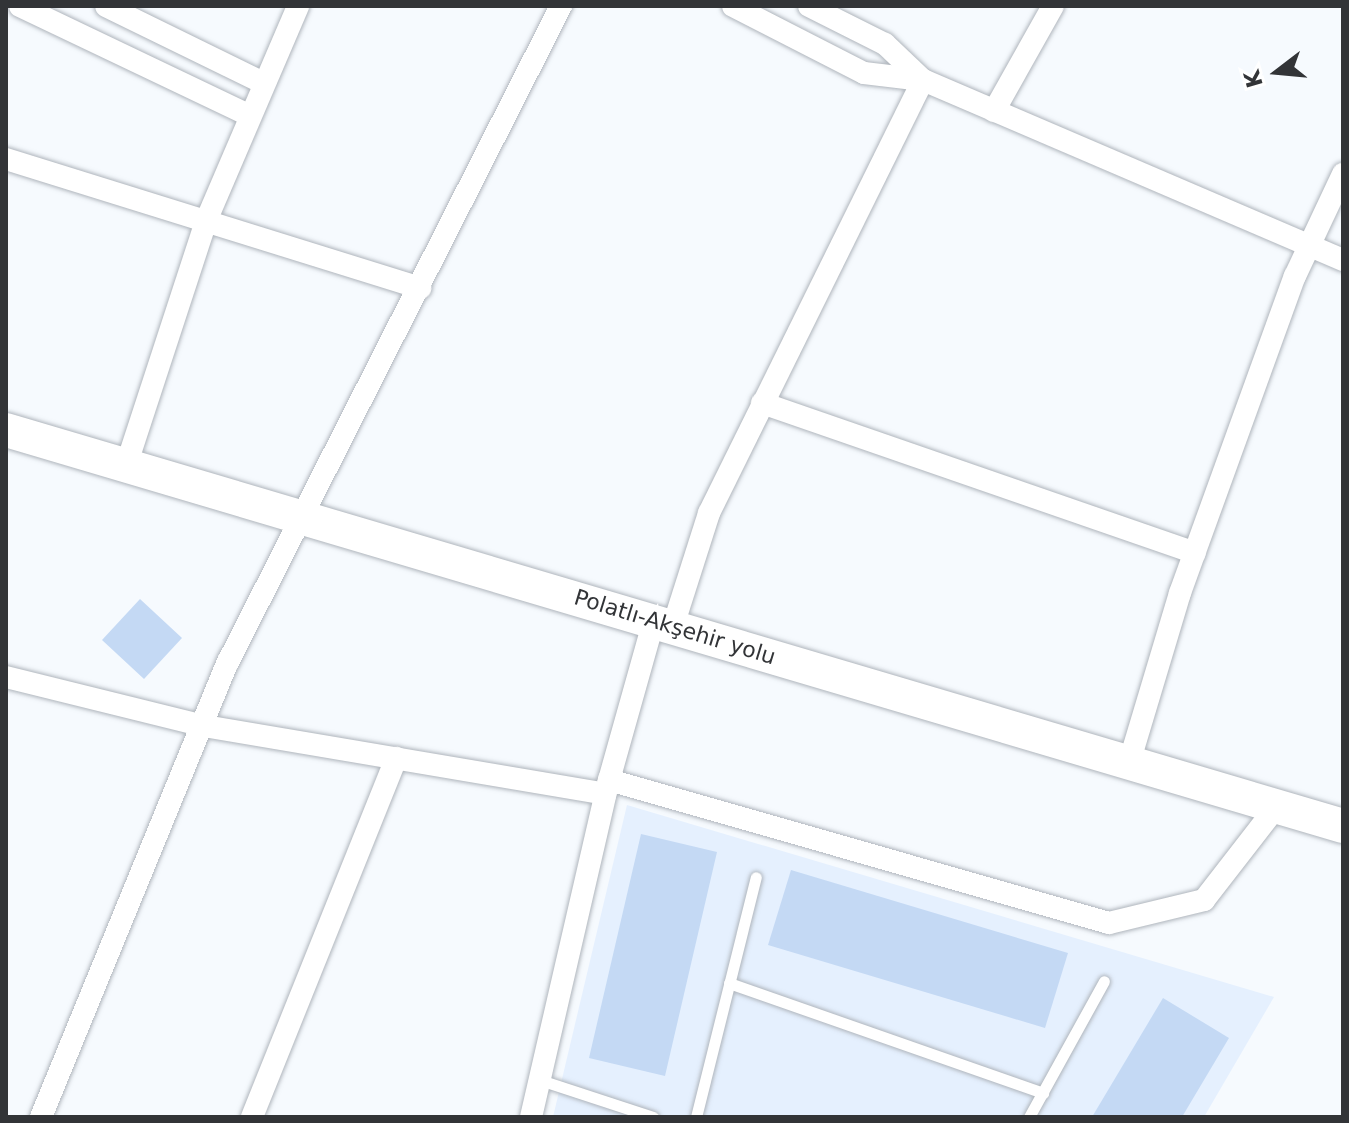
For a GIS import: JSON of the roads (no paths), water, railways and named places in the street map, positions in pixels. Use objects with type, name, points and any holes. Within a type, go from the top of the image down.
[{"type":"main road","name":"Polatlı-Akşehir yolu","points":[[6,430],[1343,826]]},
{"type":"street","points":[[20,6],[249,115]]},
{"type":"street","points":[[106,6],[263,83]]},
{"type":"street","points":[[126,466],[206,221],[298,6]]},
{"type":"street","points":[[41,1117],[228,662],[304,518],[561,6]]},
{"type":"street","points":[[733,6],[864,73],[923,80],[1343,260]]},
{"type":"street","points":[[809,6],[885,44],[923,80]]},
{"type":"street","points":[[994,111],[1053,6]]},
{"type":"street","points":[[531,1117],[607,787],[663,623],[709,513],[923,80]]},
{"type":"street","points":[[6,159],[420,288]]},
{"type":"street","points":[[1129,763],[1195,553],[1309,245],[1343,174]]},
{"type":"street","points":[[762,403],[1195,553]]},
{"type":"street","points":[[6,677],[204,726],[396,758],[607,787],[1109,923],[1204,900],[1277,806]]},
{"type":"street","points":[[252,1117],[396,758]]},
{"type":"lane","points":[[696,1117],[756,877]]},
{"type":"lane","points":[[1029,1117],[1104,981]]},
{"type":"lane","points":[[729,983],[1043,1093]]},
{"type":"lane","points":[[540,1080],[653,1117]]}]
